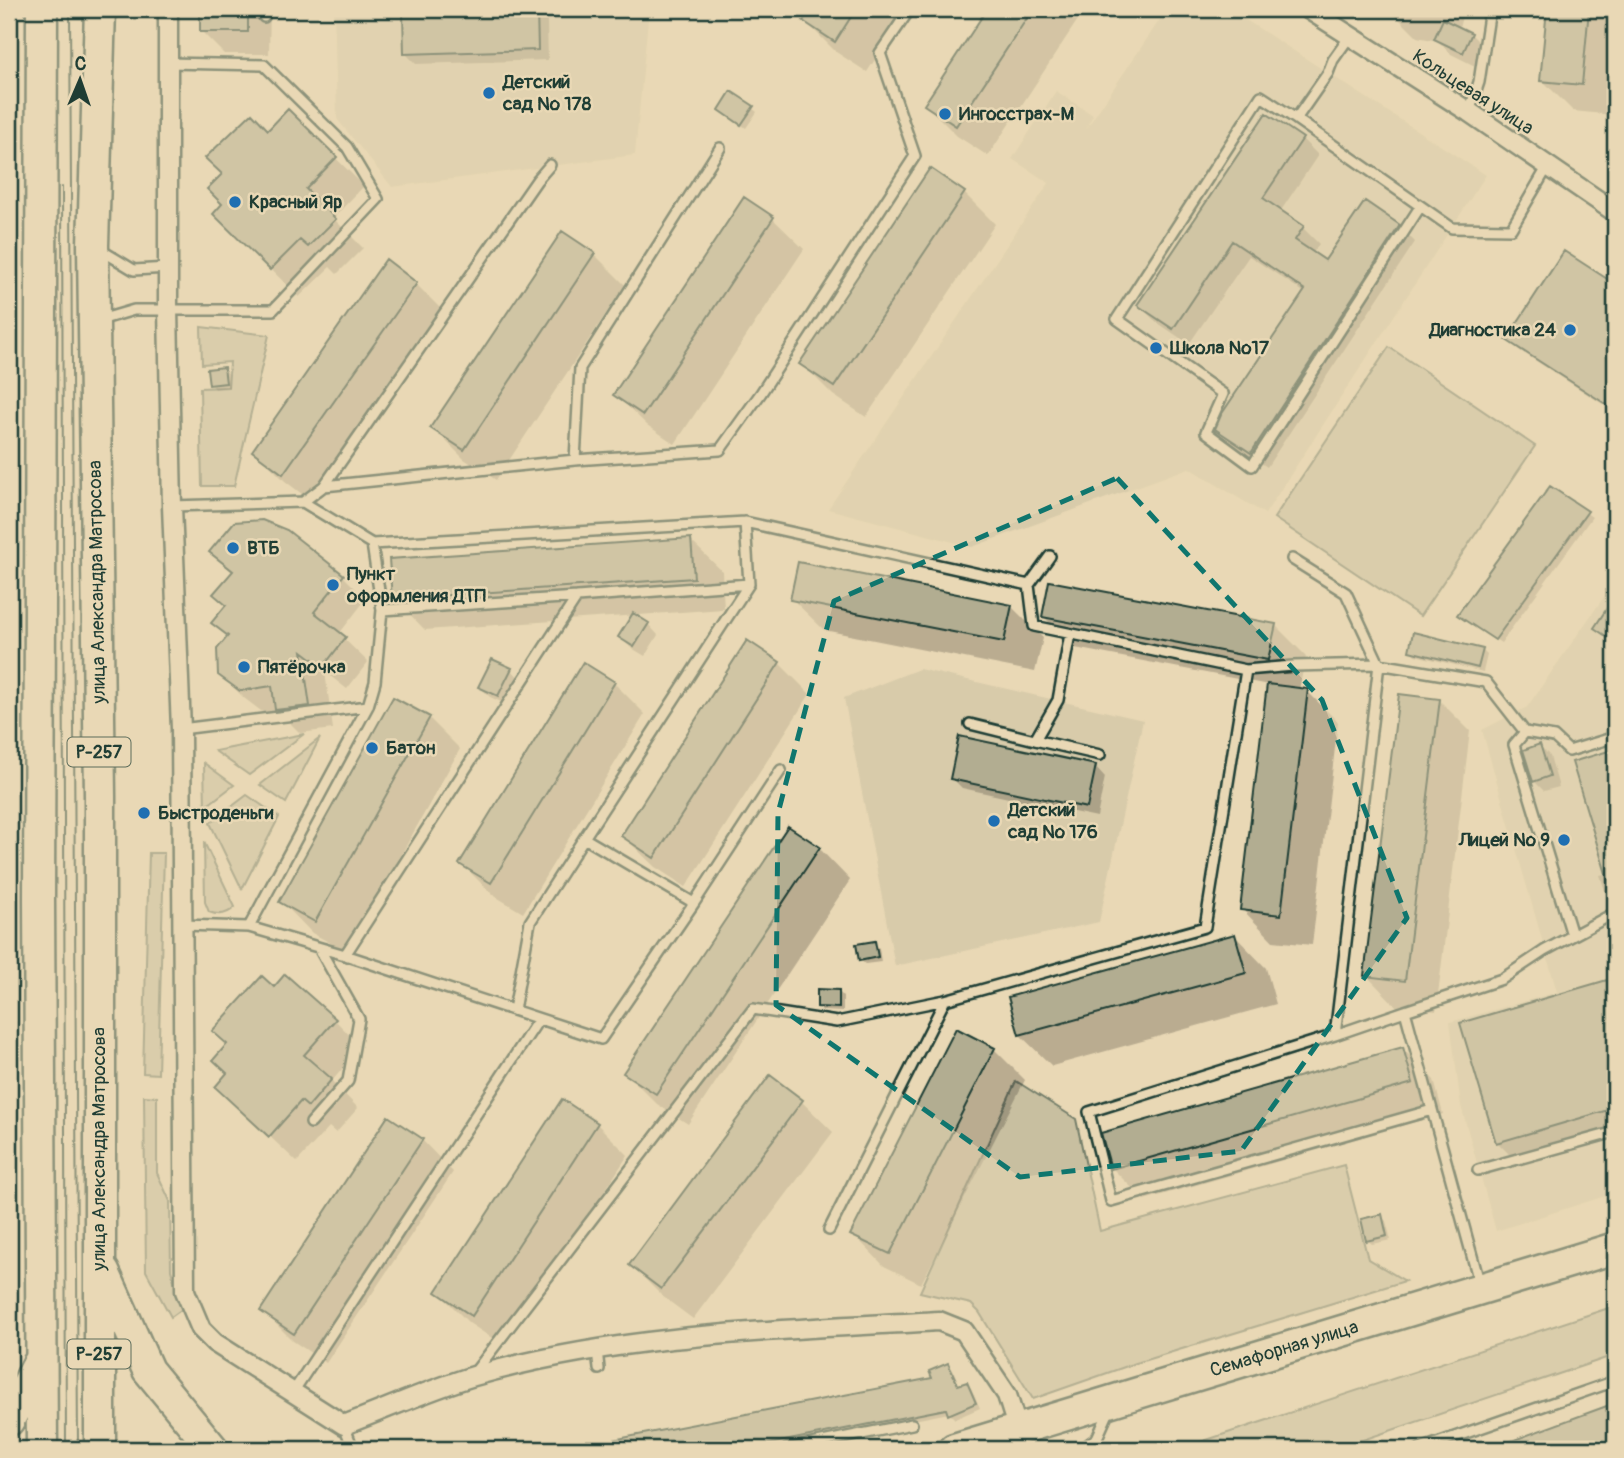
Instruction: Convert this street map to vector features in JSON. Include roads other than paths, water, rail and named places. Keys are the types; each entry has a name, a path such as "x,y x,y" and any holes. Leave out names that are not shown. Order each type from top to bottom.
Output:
{"highway":[{"name":"Р-257","path":"42,9 39,873 42,1449"},
{"name":"улица Александра Матросова","path":"100,9 93,245 100,796 100,1449"},
{"name":"Семафорная улица","path":"954,1449 1615,1248"},
{"path":"99,1259 148,1370 213,1449"},
{"path":"9,1420 40,1361"}],"street":[{"path":"168,9 168,309 181,729 185,1291 201,1329 215,1343 344,1425 472,1377 555,1356 727,1333 939,1321 964,1331 1007,1395 1018,1430"},
{"name":"Кольцевая улица","path":"1307,9 1469,112 1615,212"}],"lane":[{"path":"324,486 575,460 720,450 761,393 915,156 880,53 910,9"},
{"path":"1469,112 1479,82 1490,9"},
{"path":"1296,119 1350,36"},
{"path":"93,322 134,310 272,310 377,200 347,147 264,65 168,63"},
{"path":"1420,207 1252,466 1206,432 1223,394 1117,319 1261,96 1420,207 1457,229 1511,229 1548,165"},
{"path":"575,460 580,368 720,148"},
{"path":"303,502 324,486 550,165"},
{"path":"93,245 134,270 168,268"},
{"path":"172,506 303,502 372,544 746,522 1029,584"},
{"path":"513,1010 530,922 749,584 746,522"},
{"path":"249,927 368,706 375,682 382,610 372,544"},
{"path":"1050,556 1029,584 1034,626 1246,670 1380,664 1486,682 1525,732 1554,737 1569,751 1615,737"},
{"path":"1292,559 1346,593 1380,664 1335,1035"},
{"path":"382,610 749,584"},
{"path":"345,955 577,597"},
{"path":"1035,740 1058,700 1070,634"},
{"path":"472,1377 754,1009 837,1022 944,1000 1205,927 1246,670"},
{"path":"181,729 368,706"},
{"path":"970,724 1100,755"},
{"path":"1525,732 1514,745 1572,935"},
{"path":"182,925 249,927 345,955 601,1039 781,770"},
{"path":"584,838 694,903"},
{"path":"1432,1110 1111,1201 1089,1112 1335,1035 1502,979 1572,935 1609,916"},
{"path":"312,1123 348,1081 359,1019 319,948"},
{"path":"829,1230 944,1000"},
{"path":"1405,1012 1481,1289"},
{"path":"293,1392 539,1019"},
{"path":"1478,1171 1615,1132"},
{"path":"597,1349 599,1368"},
{"path":"1420,1449 1615,1381"},
{"path":"1082,1449 1097,1438 1114,1400"},
{"path":"787,1449 912,1424"},
{"path":"344,1425 353,1449"}],"tram line":[{"path":"70,9 78,1449"},
{"path":"62,187 66,1449"}],"place":[{"name":"Детский сад № 178","path":"489,93"},
{"name":"Ингосстрах-М","path":"945,114"},
{"name":"Красный Яр","path":"235,202"},
{"name":"Диагностика 24","path":"1570,330"},
{"name":"Школа №17","path":"1156,348"},
{"name":"ВТБ","path":"233,548"},
{"name":"Пункт оформления ДТП","path":"333,585"},
{"name":"Пятёрочка","path":"244,667"},
{"name":"Батон","path":"372,748"},
{"name":"Быстроденьги","path":"144,813"},
{"name":"Детский сад № 176","path":"994,821"},
{"name":"Лицей № 9","path":"1564,840"}]}
